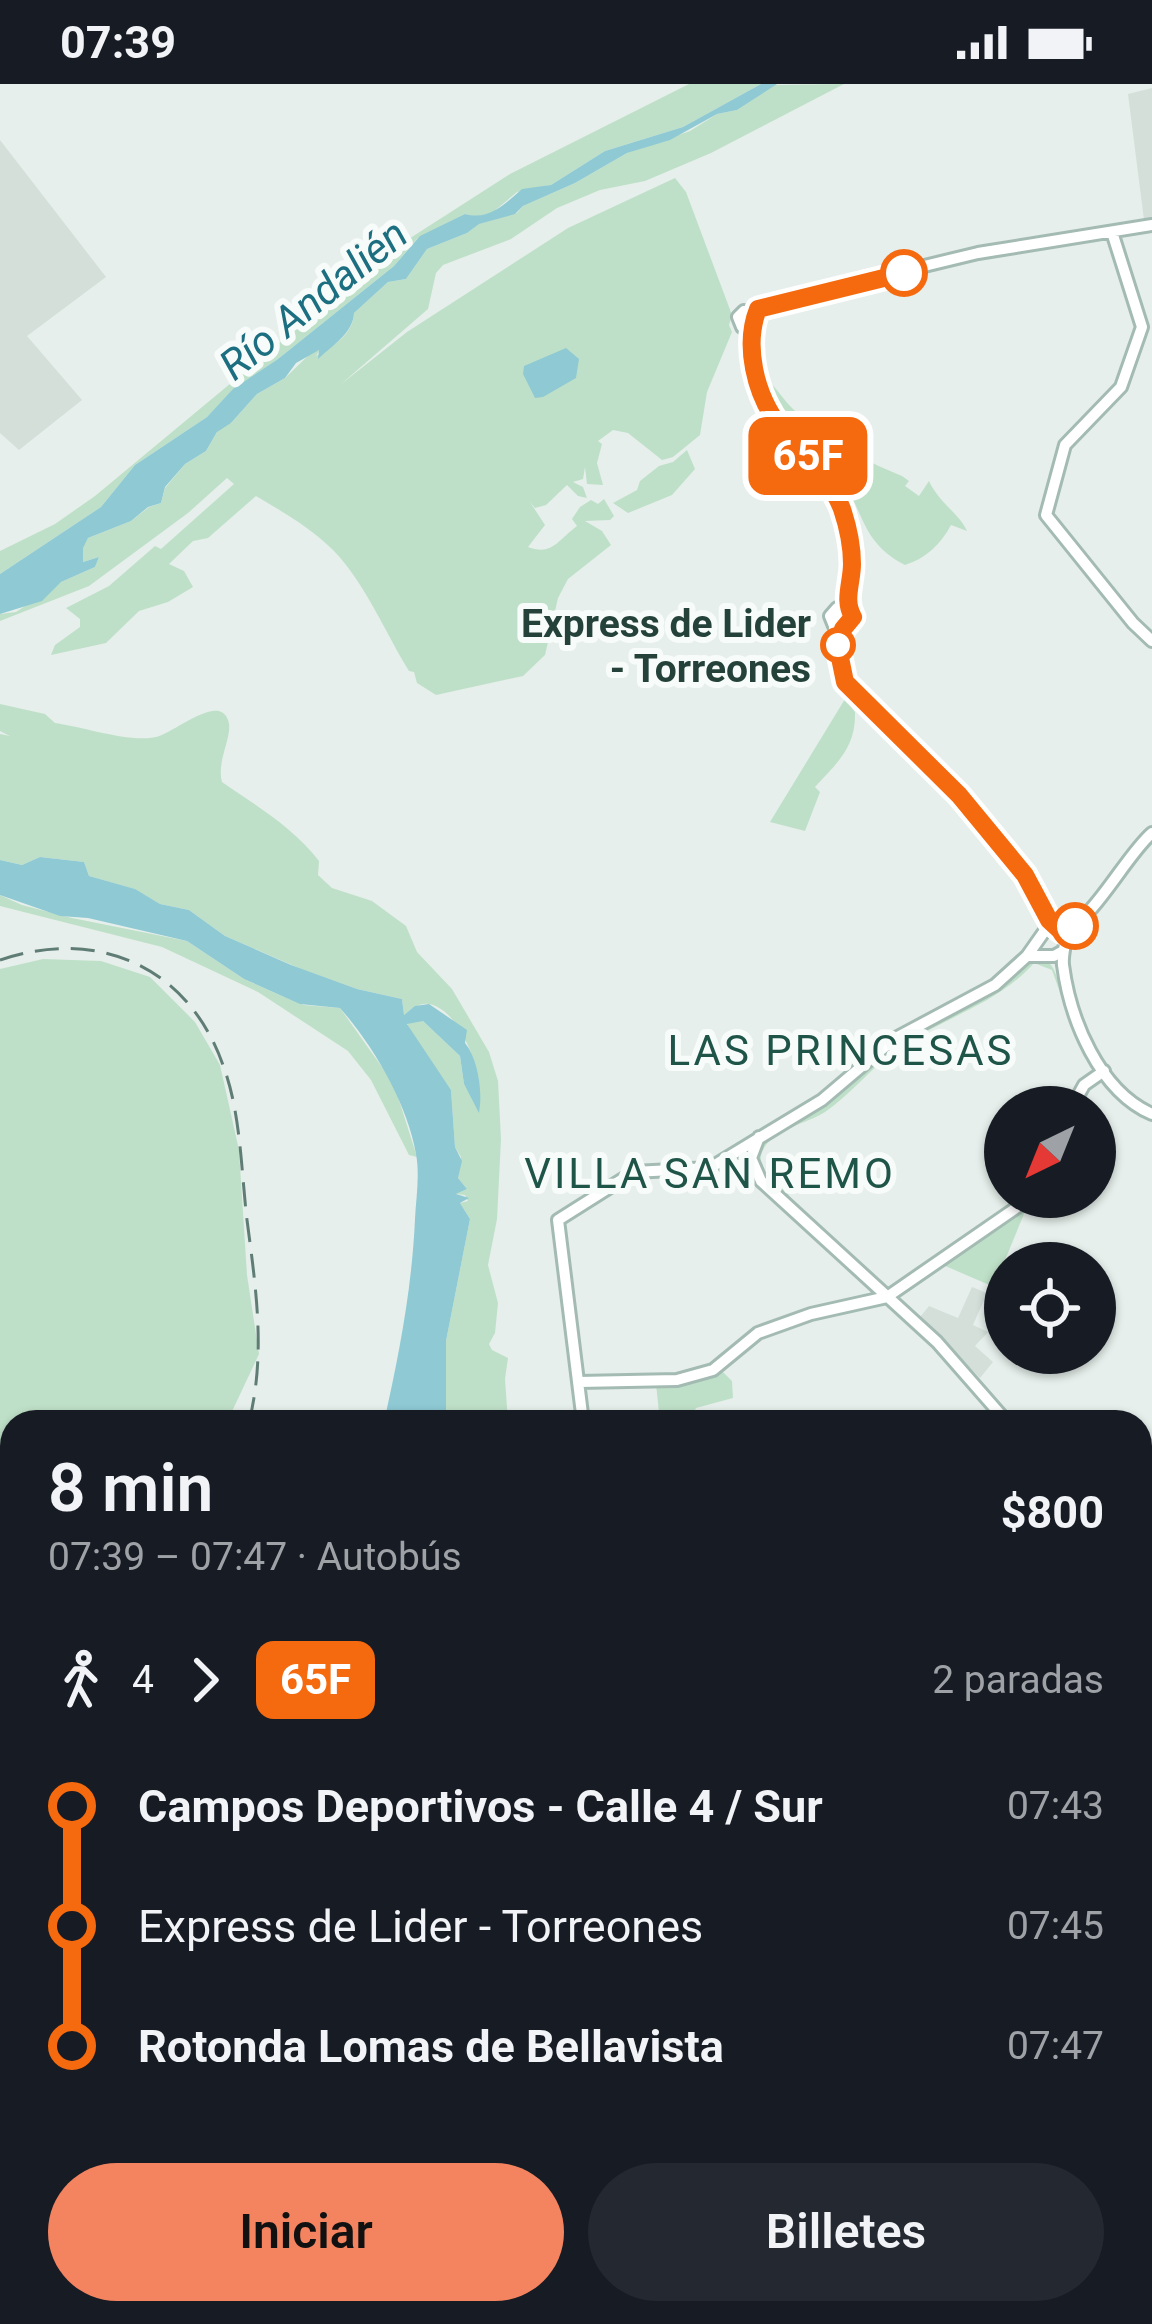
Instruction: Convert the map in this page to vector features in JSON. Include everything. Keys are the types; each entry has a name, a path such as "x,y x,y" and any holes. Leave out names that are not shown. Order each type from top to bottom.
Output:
{"street":[{"path":"1101,1072 1074,1010 1055,936 1029,881 959,795 840,685 832,666 839,628 852,620 843,608 851,553 844,515 822,473 771,414 754,370 747,328 756,322 754,313 776,302 970,254 1152,225"},
{"path":"1112,232 1142,327 1121,387 1065,445 1046,515 1132,623 1152,641"},
{"path":"582,1410 558,1220 634,1172 703,1171 746,1152 761,1135 828,1096 894,1040 995,985 1055,936 1152,837"},
{"path":"1055,936 1048,955 1077,1035 1129,1108 1152,1117"},
{"path":"1048,955 1055,936"},
{"path":"1028,956 1048,955"},
{"path":"1084,1086 1101,1072"},
{"path":"746,1152 761,1181 944,1348 997,1410"},
{"path":"579,1382 686,1379 721,1366 760,1332 886,1297 1001,1218"}],"shaded area":[{"path":"1152,88 1152,219 1144,220 1128,94"},
{"path":"0,140 106,277 27,336 82,400 19,450 0,433"},
{"path":"972,1287 984,1292 973,1325 984,1330 975,1346 984,1354 980,1378 920,1317 929,1306 958,1318"}],"green space":[{"path":"689,84 761,84 683,127 605,151 551,185 517,192 492,213 465,214 417,239 394,266 233,390 207,417 135,465 101,507 0,574 0,551 55,524 95,496 390,251 510,174"},
{"path":"844,84 711,153 645,181 600,190 557,208 511,239 443,265 436,273 428,309 340,385 407,332 568,228 675,178 686,192 732,315 732,332 707,392 700,435 662,460 628,433 613,430 598,441 602,444 597,463 603,485 587,484 585,467 583,479 573,482 583,487 587,498 567,485 546,505 535,508 530,502 545,525 528,547 536,549 554,546 577,526 572,519 591,500 598,504 604,499 614,516 585,521 602,531 611,545 568,579 558,598 545,655 523,676 436,695 417,683 365,593 333,550 256,496 169,564 184,571 193,587 139,611 106,643 51,655 55,645 80,627 80,619 66,608 109,586 155,546 161,549 234,484 227,478 89,586 0,621 0,614 16,612 61,582 95,567 99,557 83,562 82,548 88,538 161,503 165,488 185,464 206,451 219,429 312,352 320,350 316,356 341,339 354,313 388,282 406,279 427,249 478,224 517,213 627,153 737,110 774,85"},
{"path":"766,379 830,440 902,476 909,481 905,486 919,496 929,481 967,531 951,525 932,550 905,565 890,556 871,536 839,476 789,423"},
{"path":"687,450 695,469 672,495 628,513 613,503 637,490 640,481"},
{"path":"845,699 855,712 852,735 844,753 815,787 820,792 805,831 770,822"},
{"path":"0,704 45,714 55,723 133,738 156,737 206,712 223,713 229,733 222,782 298,838 319,861 318,875 332,888 372,901 406,926 417,952 452,989 489,1052 498,1081 497,1219 488,1265 498,1303 489,1344 508,1358 507,1410 446,1410 446,1341 470,1219 460,1203 468,1201 465,1195 456,1194 467,1189 458,1178 461,1157 455,1147 451,1090 407,1027 409,1021 423,1021 460,1056 464,1084 479,1111 475,1066 452,1019 429,1004 404,1015 402,999 301,969 225,936 189,910 160,904 134,889 89,876 84,862 40,857 22,865 0,860 0,734 10,736 0,731"},
{"path":"0,895 72,918 187,941 244,979 275,993 304,1005 340,1008 394,1084 417,1157 409,1155 371,1080 348,1051 258,992 162,947 0,906"},
{"path":"1036,957 1052,966 1062,998 1052,970 1034,963 1003,990 895,1051 825,1112 774,1137 763,1150 761,1163 789,1194 785,1197 766,1179 757,1158 761,1142 832,1100 904,1039 992,992"},
{"path":"43,959 101,961 150,977 195,1022 220,1065 239,1150 247,1275 259,1354 233,1410 0,1410 0,969"},
{"path":"1008,1218 1022,1218 1012,1242 984,1242 984,1283 943,1265"},
{"path":"722,1371 732,1381 733,1398 695,1410 659,1410 656,1384 687,1383"}],"water":[{"path":"761,84 777,84 737,110 627,153 515,214 479,224 427,249 406,279 388,282 354,313 346,333 330,349 318,359 319,350 296,363 285,378 257,394 217,432 206,451 185,464 165,487 161,503 88,538 83,562 99,557 95,567 61,582 42,601 0,614 0,574 101,507 135,465 207,417 233,389 394,266 420,236 465,214 489,213 522,189 551,185 605,151 683,127"},
{"path":"566,348 579,359 576,378 535,398 524,366"},
{"path":"40,857 84,862 89,876 135,889 160,904 189,910 225,936 291,965 357,989 402,999 404,1015 415,1006 429,1004 467,1030 465,1043 478,1076 479,1113 464,1084 460,1056 423,1021 407,1024 451,1090 455,1147 462,1161 458,1178 467,1189 456,1194 469,1198 460,1203 470,1219 446,1341 446,1410 387,1410 408,1296 418,1170 405,1116 365,1040 340,1008 300,1004 244,979 187,941 60,916 0,895 0,860 22,865"}],"railway":[{"path":"0,960 71,949 135,963 187,1002 207,1031 223,1065 240,1142 258,1321 251,1410"}],"bus line":[{"name":"65F","path":"904,273 758,309 751,328 755,375 771,414 817,466 847,524 852,563 847,608 853,617 838,644 843,678 959,795 1029,881 1052,924 1061,931 1075,926"}],"place":[{"name":"Express de Lider - Torreones","path":"838,645"}],"district":[{"name":"LAS PRINCESAS","path":"841,1050"},
{"name":"VILLA SAN REMO","path":"710,1173"}],"water label":[{"name":"Río Andalién","path":"313,299"}]}
